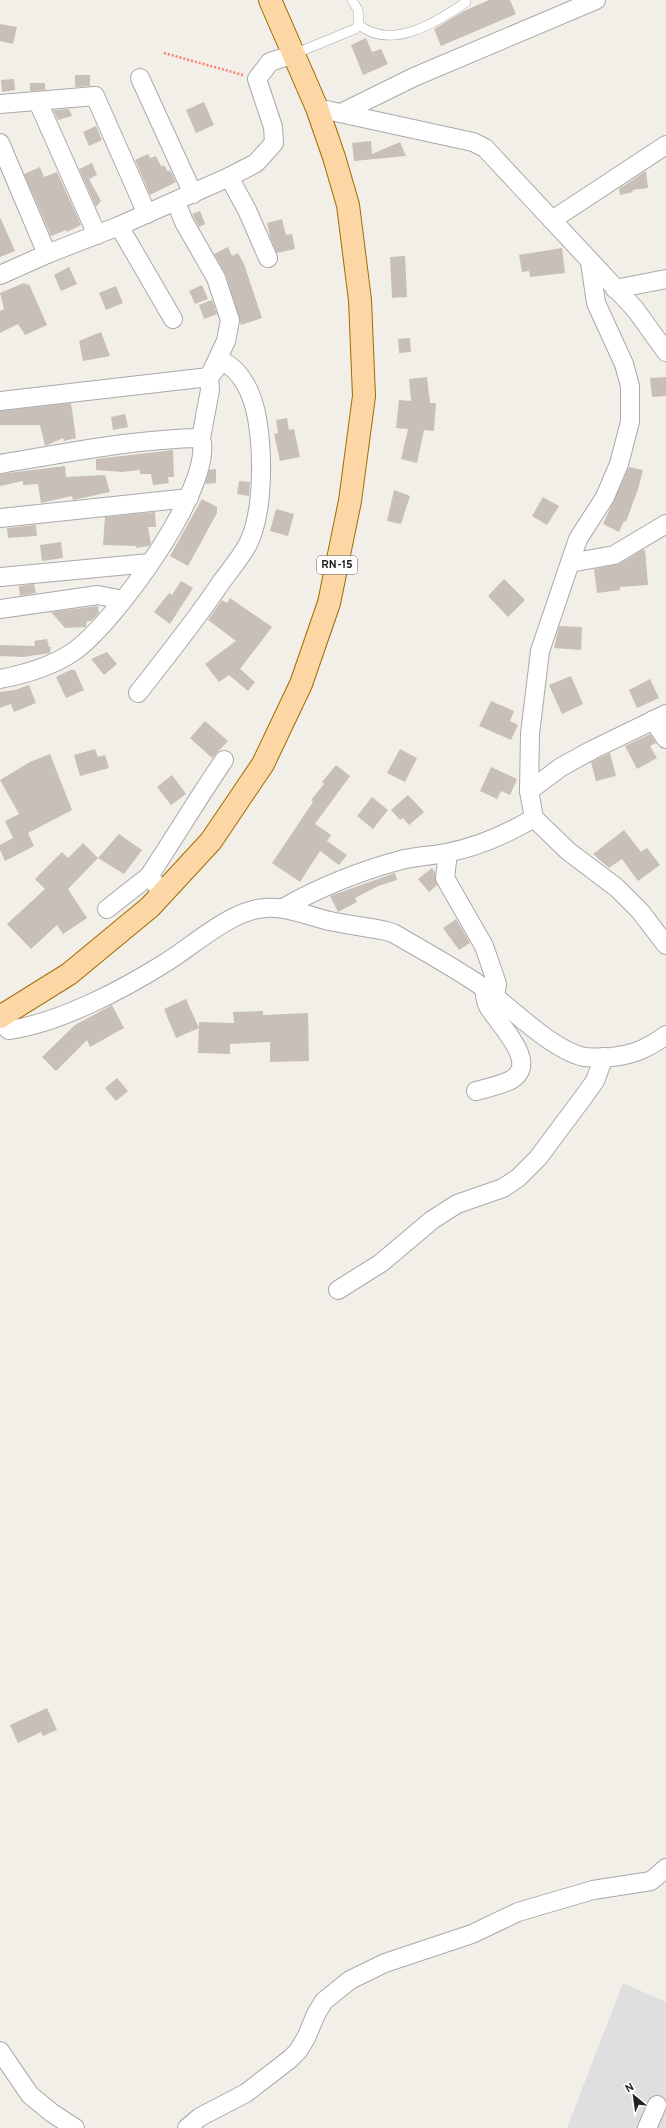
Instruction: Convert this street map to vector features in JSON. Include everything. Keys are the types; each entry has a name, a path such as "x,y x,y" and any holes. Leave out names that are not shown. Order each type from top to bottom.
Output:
{"main road":[{"name":"RN-15","path":"0,1017 69,974 150,907 211,841 266,757 301,684 329,603 350,501 364,396 360,300 348,205 334,157 317,108 270,0"}],"street":[{"path":"341,113 414,77 596,0"},
{"path":"1,271 97,235 176,202 229,178 256,163 274,143 273,126 257,79 270,62 294,54"},
{"path":"140,78 193,194"},
{"path":"0,104 95,96 147,214"},
{"path":"38,102 97,235"},
{"path":"317,108 473,142 485,148 635,309 666,352"},
{"path":"0,143 47,254"},
{"path":"552,220 666,145"},
{"path":"229,178 247,210 268,258"},
{"path":"0,679 36,671 74,651 96,632 123,600 164,544 189,498 201,463 203,446 201,438 210,390 209,377 226,341 230,320 216,278 184,222 176,202"},
{"path":"119,226 174,319"},
{"path":"590,262 596,303 624,364 630,386 630,422 619,464 605,496 578,539 540,651 530,734 529,791 534,818 568,851 617,888 640,911 666,946"},
{"path":"615,288 666,279"},
{"path":"0,401 209,377 222,361 230,365 247,387 254,405 260,433 259,501 254,527 248,543 210,599 138,693"},
{"path":"0,464 90,448 158,440 201,438"},
{"path":"0,518 189,498"},
{"path":"570,563 614,554 666,524"},
{"path":"0,577 150,563"},
{"path":"0,609 98,595 123,600"},
{"path":"529,791 561,767 660,718 666,739"},
{"path":"107,909 149,876 180,830 193,805 224,760"},
{"path":"283,908 354,874 402,860 448,853 506,834 534,818"},
{"path":"448,853 445,878 484,946 497,984 489,993 489,1006 516,1046 521,1057 521,1069 513,1079 476,1091"},
{"path":"149,876 163,893"},
{"path":"0,1022 9,1030 26,1027 66,1012 116,991 165,963 232,919 250,911 264,908 283,908 330,921 386,931 489,993 567,1050 584,1057 623,1056 651,1047 666,1035"},
{"path":"338,1290 381,1263 432,1220 457,1204 503,1188 518,1178 538,1158 582,1100 595,1081 604,1057"},
{"path":"187,2128 200,2117 246,2093 290,2059 306,2038 316,2014 324,2001 350,1980 362,1973 385,1963 472,1934 518,1912 593,1890 651,1881 666,1868"},
{"path":"0,2051 30,2095 48,2110 75,2128"},
{"path":"647,2128 657,2105"}],"lane":[{"path":"352,0 358,10 359,25 366,31 392,35 410,32 436,21 466,2"},
{"path":"294,54 355,29 359,25"}],"path":[{"path":"164,53 257,79"}],"shaded area":[{"path":"623,1983 666,2002 666,2128 567,2128"}],"building":[{"path":"489,0 510,0 516,14 441,46 434,29 464,11"},
{"path":"0,24 17,27 13,44 0,41"},
{"path":"366,38 372,52 381,49 388,64 363,75 351,45"},
{"path":"75,75 90,75 90,86 75,87"},
{"path":"14,79 15,90 2,92 1,80"},
{"path":"30,83 45,83 45,90 30,91"},
{"path":"204,102 214,125 196,133 186,110"},
{"path":"69,109 72,116 58,120 53,110"},
{"path":"96,126 102,140 89,146 83,132"},
{"path":"371,141 372,154 400,142 406,156 354,161 352,143"},
{"path":"148,154 150,158 156,156 161,166 165,166 168,172 170,170 176,182 150,195 135,160"},
{"path":"92,163 97,175 89,179 101,201 96,207 79,169"},
{"path":"40,167 44,177 57,172 81,225 67,232 66,230 51,236 24,174"},
{"path":"646,171 648,188 632,190 633,192 620,195 619,189"},
{"path":"200,211 205,224 199,227 192,214"},
{"path":"0,217 15,251 0,257"},
{"path":"282,219 286,235 292,234 295,249 277,253 270,237 267,223"},
{"path":"228,247 232,256 238,253 244,264 262,318 241,325 226,275 214,254"},
{"path":"562,248 565,273 530,277 529,271 522,272 519,255"},
{"path":"405,256 407,297 392,298 390,257"},
{"path":"69,267 77,284 61,291 54,275"},
{"path":"24,283 27,285 29,284 47,325 25,335 18,324 0,333 0,311 4,309 0,293"},
{"path":"202,285 208,299 195,304 189,291"},
{"path":"116,286 123,303 106,310 99,293"},
{"path":"212,300 217,314 204,319 199,305"},
{"path":"101,332 110,356 83,361 79,341"},
{"path":"410,338 411,352 399,353 398,339"},
{"path":"427,377 430,403 436,403 434,431 424,430 417,463 401,459 408,429 396,428 399,400 411,401 409,379"},
{"path":"666,377 666,396 652,397 650,378"},
{"path":"71,403 76,438 64,441 63,438 45,446 40,425 0,425 0,411"},
{"path":"125,414 128,427 113,430 111,417"},
{"path":"287,418 289,430 294,429 300,457 280,461 274,434 278,433 276,420"},
{"path":"173,450 174,477 168,477 169,483 153,485 151,474 140,474 140,470 122,472 96,470 96,459"},
{"path":"65,466 66,477 105,475 110,492 73,500 72,496 41,503 38,484 23,485 23,481 0,486 0,474"},
{"path":"629,467 643,470 626,522 624,521 619,532 603,524"},
{"path":"216,469 216,483 205,484 209,470"},
{"path":"239,481 250,482 249,496 237,494"},
{"path":"394,490 410,496 401,524 387,521"},
{"path":"543,497 559,506 547,525 532,516"},
{"path":"202,499 217,507 217,513 188,566 170,556"},
{"path":"276,509 294,514 288,536 270,531"},
{"path":"155,512 156,527 148,527 151,543 149,546 136,548 136,546 103,545 105,517"},
{"path":"36,525 37,536 8,538 7,528"},
{"path":"61,542 63,558 42,561 40,545"},
{"path":"642,550 645,550 648,585 620,587 620,590 597,593 594,569 619,564"},
{"path":"504,579 525,600 508,617 488,596"},
{"path":"181,581 193,588 170,624 154,612 169,593 172,595"},
{"path":"34,584 36,593 20,596 19,586"},
{"path":"230,598 272,627 240,669 255,682 248,691 229,675 219,682 205,664 236,641 208,620 222,600 227,603"},
{"path":"98,606 99,613 91,621 87,621 86,627 65,628 51,612"},
{"path":"559,626 582,627 581,650 554,648"},
{"path":"47,639 49,647 51,647 50,653 23,657 0,656 0,645 35,646 34,641"},
{"path":"107,652 117,664 104,675 91,659"},
{"path":"70,670 75,670 84,690 66,698 56,677"},
{"path":"571,676 583,704 562,714 549,685"},
{"path":"650,679 659,698 637,708 629,690"},
{"path":"29,685 36,703 14,712 11,704 0,708 0,692 15,690"},
{"path":"491,701 514,711 510,721 518,725 511,740 479,726"},
{"path":"205,721 228,741 212,758 190,738"},
{"path":"650,734 656,743 650,746 657,758 637,769 625,746"},
{"path":"95,749 98,757 105,755 109,768 80,776 74,755"},
{"path":"400,749 417,758 405,782 387,773"},
{"path":"610,753 616,776 596,781 591,762"},
{"path":"50,754 72,810 28,833 34,846 5,861 0,850 0,845 13,838 5,821 19,814 0,780 30,762"},
{"path":"336,765 350,776 315,824 331,835 327,841 347,855 339,865 320,851 300,882 272,863 313,802 311,800 324,784 322,782"},
{"path":"491,767 517,779 510,795 501,791 497,799 480,791"},
{"path":"172,775 186,794 171,805 157,787"},
{"path":"408,795 424,812 409,825 403,818 400,820 391,810"},
{"path":"372,797 388,810 373,829 357,816"},
{"path":"624,830 641,852 647,848 660,865 638,881 622,859 609,868 593,854"},
{"path":"119,834 142,850 124,874 98,858"},
{"path":"83,843 98,858 68,889 87,918 63,934 57,925 31,949 7,924 45,889 35,879 62,852 68,858"},
{"path":"432,868 435,872 437,885 429,892 418,879"},
{"path":"395,873 397,880 378,886 355,898 357,902 338,912 330,896"},
{"path":"456,919 470,943 459,950 443,928"},
{"path":"186,999 199,1028 176,1038 164,1009"},
{"path":"112,1005 124,1028 90,1047 87,1040 56,1071 42,1057 75,1025"},
{"path":"263,1011 263,1015 308,1013 309,1061 270,1062 270,1042 230,1044 230,1054 198,1053 199,1022 234,1023 233,1012"},
{"path":"117,1078 128,1091 116,1101 105,1088"},
{"path":"47,1708 57,1730 43,1736 41,1732 18,1743 10,1725"}]}
